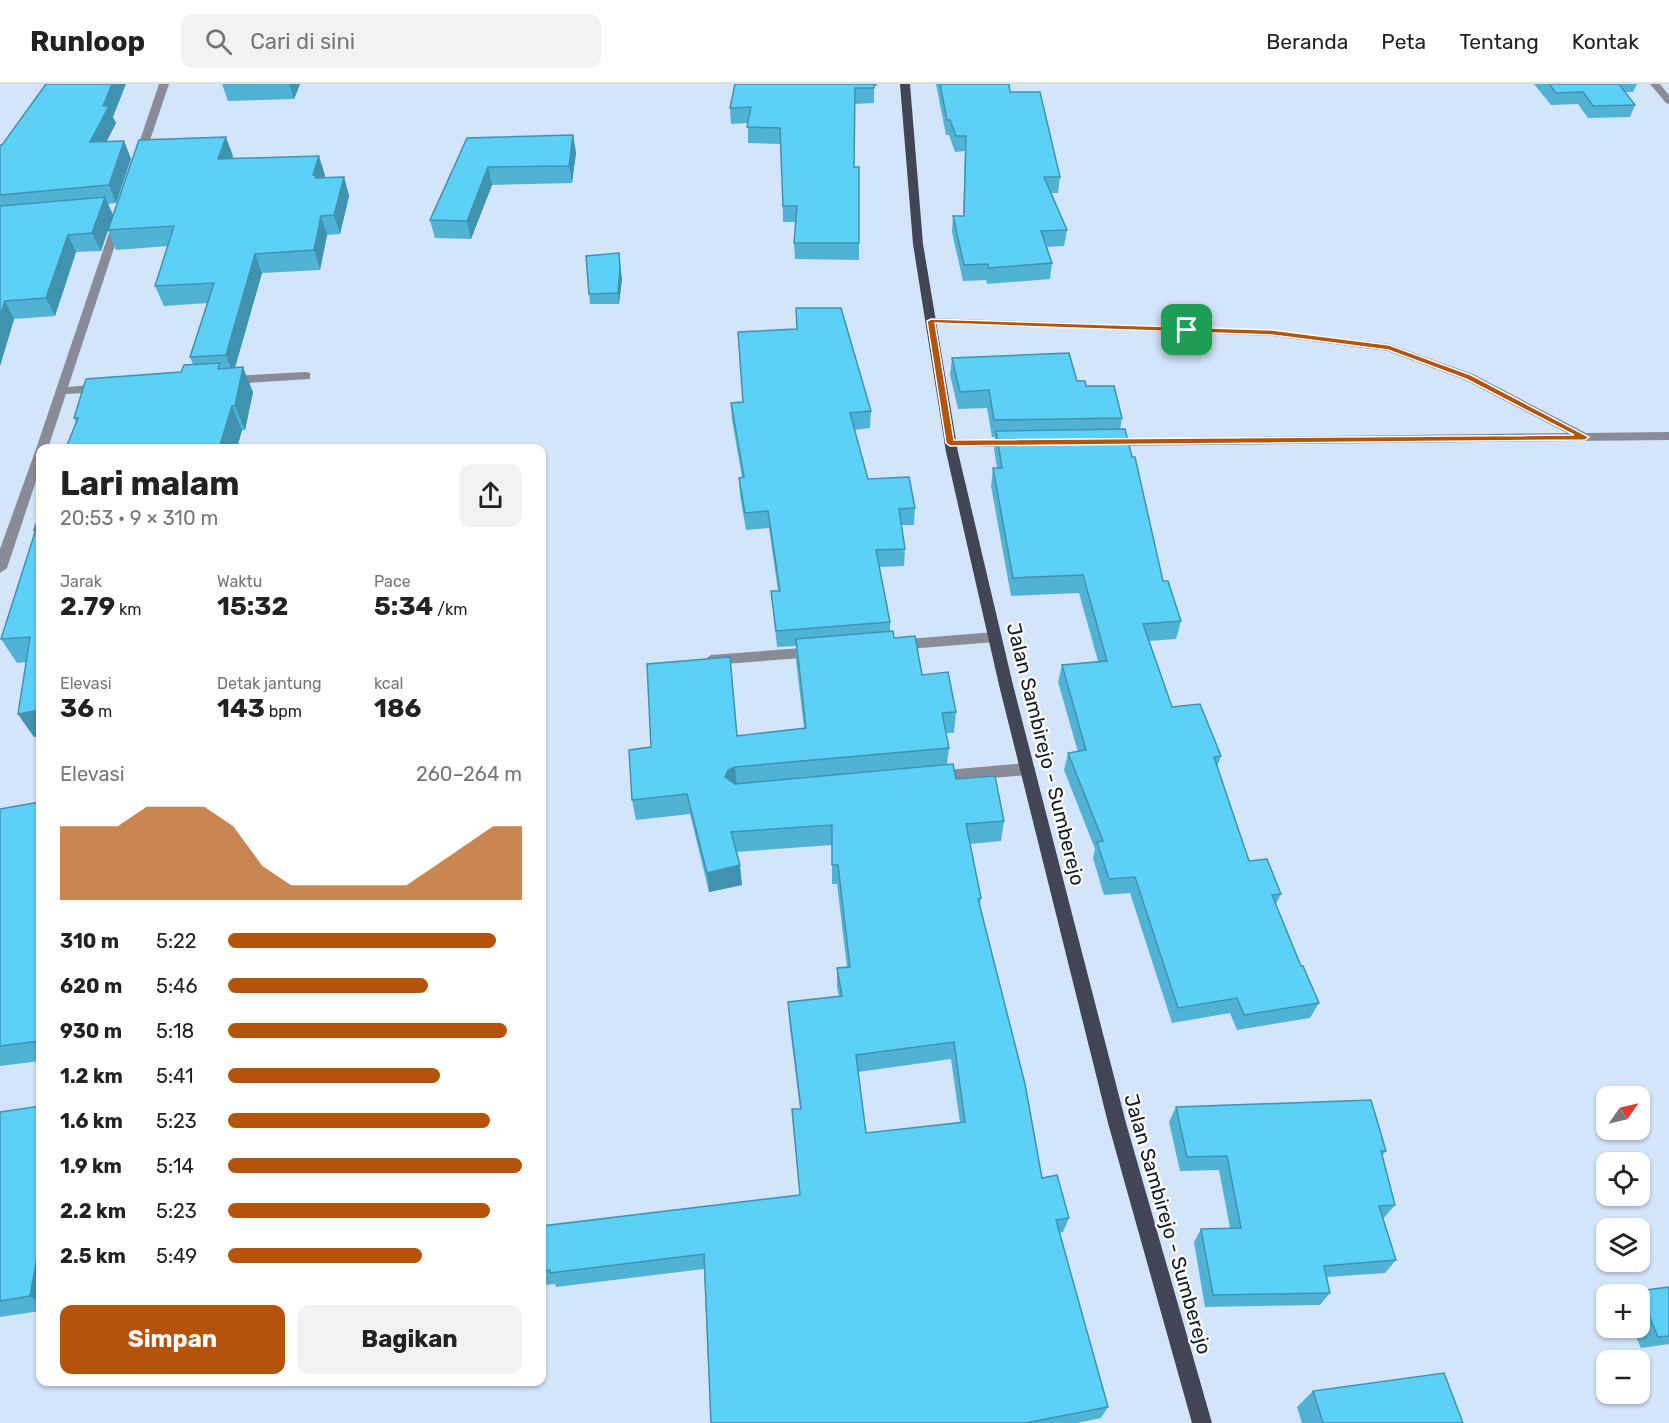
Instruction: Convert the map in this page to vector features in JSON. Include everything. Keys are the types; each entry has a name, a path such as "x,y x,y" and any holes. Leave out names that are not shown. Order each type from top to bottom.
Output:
{"main road":[{"name":"Jalan Sambirejo - Sumberejo","path":"905,84 918,244 950,443 994,637 1117,1123 1202,1423"}],"street":[{"path":"137,165 164,84"},
{"path":"1655,84 1669,101"},
{"path":"43,444 122,208"},
{"path":"931,321 1272,333 1389,348 1469,377 1585,437"},
{"path":"213,381 306,376"},
{"path":"62,391 109,388"},
{"path":"1094,442 1669,436"},
{"path":"950,443 1022,442"},
{"path":"0,568 36,464"},
{"path":"876,647 994,637"},
{"path":"699,661 829,651"},
{"path":"923,778 1027,768"}],"building":[{"path":"46,84 112,84 103,106 109,106 90,142 124,141 109,185 0,195 0,145"},
{"path":"735,84 874,84 874,88 855,88 854,167 859,167 859,243 794,243 797,206 783,206 780,128 747,127 751,107 730,108"},
{"path":"940,84 1009,84 1010,92 1040,92 1060,177 1044,177 1067,230 1041,231 1052,263 989,268 988,264 964,265 953,216 964,216 966,136 956,136 950,120 947,120"},
{"path":"1549,84 1619,84 1635,105 1593,106 1583,92 1556,93"},
{"path":"573,135 569,166 488,167 467,221 430,220 467,138"},
{"path":"226,137 218,159 319,156 313,175 316,175 315,178 344,177 334,215 321,216 314,250 255,254 226,355 190,357 214,283 155,286 174,226 108,230 139,140"},
{"path":"105,197 92,233 68,235 46,298 5,301 0,316 0,206"},
{"path":"619,253 618,293 589,294 586,256"},
{"path":"796,308 841,308 871,411 850,413 868,479 909,477 915,508 899,509 905,549 876,550 890,622 776,631 771,591 780,591 768,511 745,513 739,478 744,477 731,403 743,402 738,332 797,329"},
{"path":"1069,353 1077,381 1085,381 1086,386 1114,386 1122,418 994,420 989,390 960,392 952,358"},
{"path":"220,363 218,369 243,367 235,406 232,406 220,444 68,444 78,418 74,418 86,379 181,372 184,365"},
{"path":"1125,429 1132,457 1135,457 1163,581 1168,581 1181,621 1143,624 1172,707 1200,704 1221,756 1214,757 1249,861 1267,859 1281,894 1272,895 1319,1003 1244,1015 1237,998 1178,1008 1135,877 1109,879 1097,842 1103,841 1068,753 1086,750 1062,665 1107,661 1083,575 1013,578 993,468 1002,468 996,431"},
{"path":"36,529 36,711 18,714 30,637 1,639"},
{"path":"893,631 894,638 915,636 922,675 948,672 956,712 942,713 949,748 735,767 728,770 725,777 735,784 953,764 956,779 995,776 1004,821 966,824 981,898 978,899 1025,1084 1042,1178 1057,1175 1069,1218 1056,1220 1108,1407 1025,1423 711,1423 704,1254 550,1273 550,1270 546,1270 546,1226 800,1195 792,1109 801,1109 788,1002 842,996 837,968 850,967 838,865 832,865 832,825 731,832 740,865 707,873 687,794 632,800 629,750 651,747 647,664 730,657 737,736 806,728 796,639","holes":["954,1042 965,1122 866,1133 856,1055"]},
{"path":"36,803 36,1042 0,1046 0,809"},
{"path":"1371,1100 1386,1151 1381,1151 1395,1205 1379,1206 1396,1260 1324,1266 1330,1293 1213,1295 1201,1229 1241,1228 1227,1156 1187,1157 1176,1107"},
{"path":"36,1107 36,1263 30,1296 0,1301 0,1112"},
{"path":"1669,1287 1669,1336 1658,1337 1650,1318 1650,1289"},
{"path":"1444,1373 1463,1423 1323,1423 1313,1391"}],"route":[{"path":"931,321 1187,330 1272,333 1389,348 1469,377 1585,437 950,443 931,321"}]}
